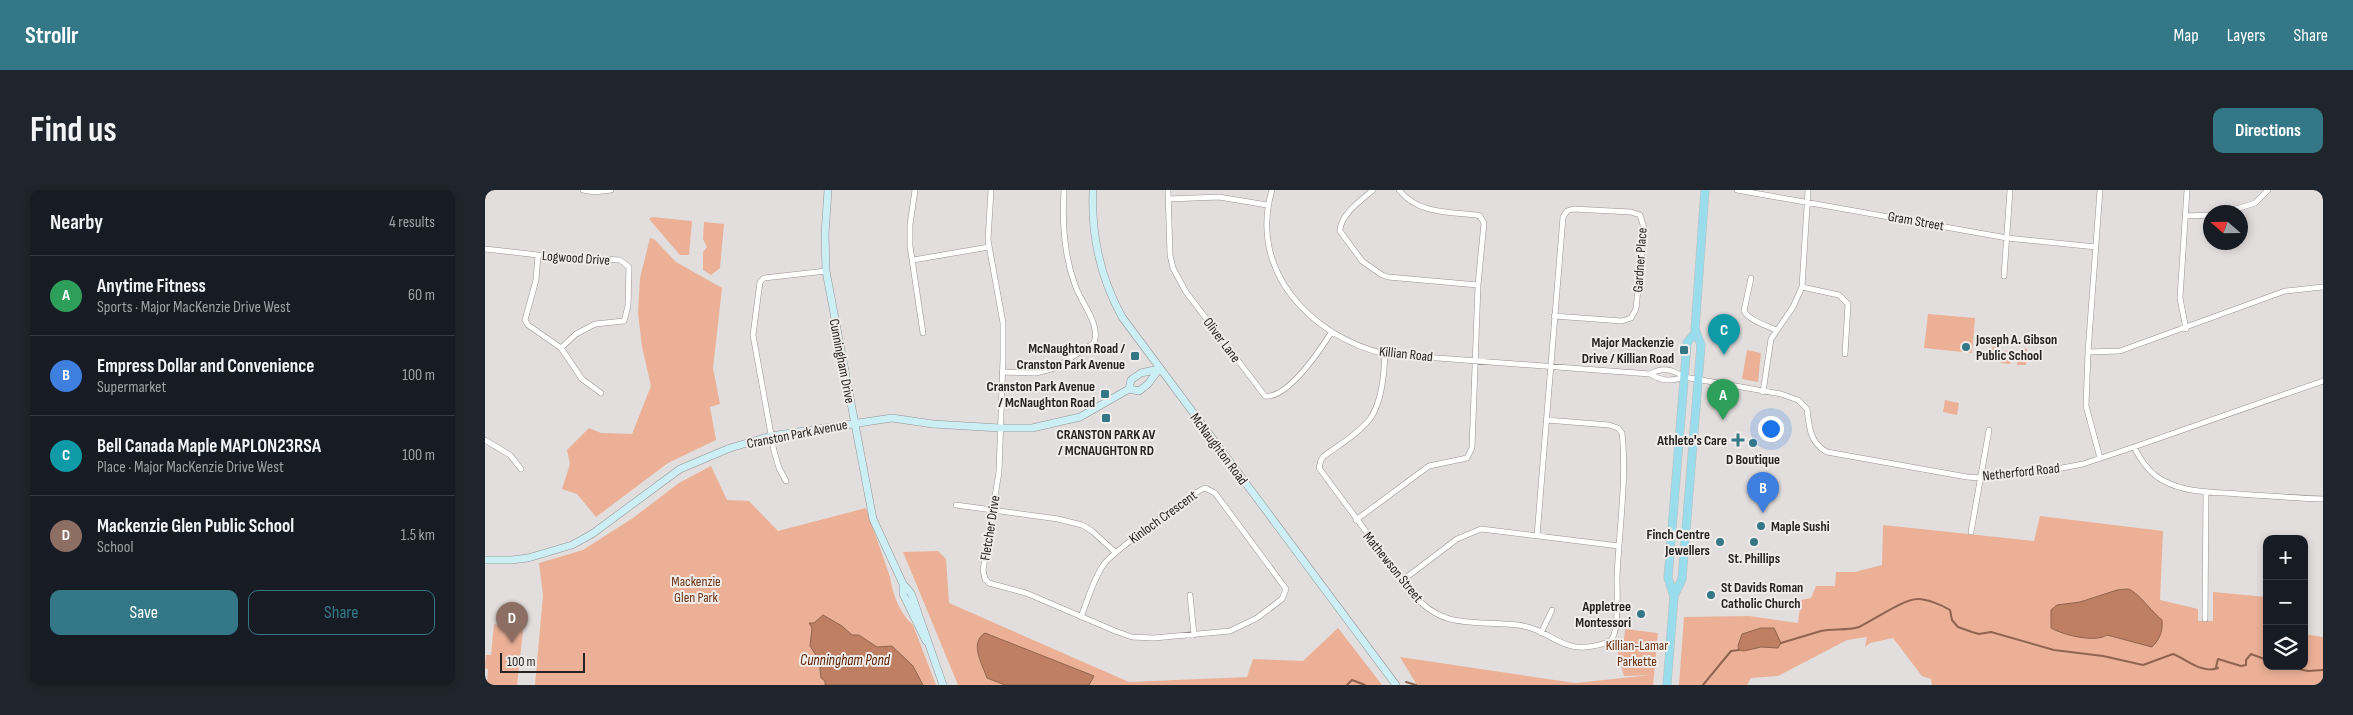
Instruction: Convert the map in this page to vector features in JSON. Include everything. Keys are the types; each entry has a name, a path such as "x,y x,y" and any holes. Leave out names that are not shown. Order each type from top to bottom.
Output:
{"main road":[{"path":"1667,685 1674,596 1682,579 1701,344 1695,333 1705,190"},
{"path":"1674,596 1668,578 1684,377 1687,343 1695,333"}],"street":[{"path":"583,190 593,192 611,190"},
{"name":"Cunningham Drive","path":"828,190 825,234 826,272 873,519 903,584 903,594 918,628 930,648 943,685"},
{"path":"915,190 910,225 910,246 923,333"},
{"name":"Fletcher Drive","path":"991,190 988,224 989,247 1003,323 999,472 983,570 985,579 989,582 1026,593 1132,637 1154,638 1223,633 1239,628 1283,599"},
{"path":"1002,372 1037,373 1055,368 1094,342 1092,322 1075,285 1066,253 1063,219 1064,190"},
{"name":"McNaughton Road","path":"1093,190 1093,229 1099,264 1111,298 1128,328 1396,685"},
{"name":"Oliver Lane","path":"1168,190 1170,255 1173,268 1186,292 1265,396 1274,395 1294,381 1306,369 1331,333"},
{"name":"Killian Road","path":"1272,190 1267,205 1266,238 1275,268 1304,311 1331,333 1348,342 1385,354 1650,374 1659,379 1674,381 1684,377"},
{"path":"1373,190 1343,220 1340,227 1340,232 1361,261 1388,277 1478,285"},
{"path":"1356,520 1429,466 1461,460 1469,455 1473,441 1478,285 1483,219 1477,215 1430,210 1418,206 1399,190"},
{"name":"Gram Street","path":"1737,190 2007,238 2095,247"},
{"path":"1763,392 1768,351 1776,330 1793,307 1802,288 1808,190"},
{"path":"2004,276 2011,190"},
{"path":"2100,190 2088,352 2086,410 2100,458"},
{"path":"2186,329 2180,298 2187,190"},
{"path":"2248,205 2255,203 2268,190"},
{"path":"1169,199 1219,197 1267,205"},
{"name":"Gardner Place","path":"1537,536 1554,316 1563,217 1567,211 1586,209 1640,215 1644,228 1636,309 1631,318 1622,321 1554,316"},
{"path":"2185,216 2203,216"},
{"path":"913,260 989,247"},
{"name":"Logwood Drive","path":"485,249 538,255 620,260 629,267 628,306 624,321 595,324 576,334 561,348"},
{"path":"538,255 536,280 525,320 528,325 561,348 583,379 601,393"},
{"path":"786,481 779,468 771,436 753,335 760,282 764,278 826,272"},
{"path":"1751,278 1746,314 1776,330"},
{"path":"2088,352 2120,351 2186,329 2285,291 2323,287"},
{"path":"1802,288 1839,295 1849,304 1845,354"},
{"name":"Mathewson Street","path":"1385,354 1379,398 1370,419 1324,456 1319,464 1320,471 1419,602 1437,616 1446,620 1517,625 1572,647 1608,642 1613,638 1617,606 1622,433 1618,428 1609,425 1546,420"},
{"name":"Cranston Park Avenue","path":"1129,389 1131,380 1141,373 1159,369"},
{"name":"Cranston Park Avenue","path":"485,560 528,558 571,545 592,534 680,469 730,448 771,436 892,418 933,424 1000,428 1032,428 1062,423 1080,417 1129,389 1139,391 1148,384 1159,369"},
{"name":"Killian Road","path":"1650,374 1660,369 1675,371 1684,377"},
{"name":"Netherford Road","path":"1684,377 1792,397 1805,406 1815,444 1827,452 1936,472 1981,478 2062,468 2100,458 2134,448 2323,381"},
{"path":"1971,532 1989,430"},
{"path":"485,440 510,455 521,469"},
{"path":"2134,448 2142,463 2153,474 2165,482 2194,491 2323,500"},
{"name":"Kinloch Crescent","path":"1081,617 1097,574 1115,552 1201,489 1209,488 1215,493 1286,589 1283,599"},
{"path":"2205,619 2206,492"},
{"path":"956,505 1082,525 1092,531 1115,552"},
{"path":"1403,580 1457,539 1473,532 1488,530 1619,546"},
{"path":"1190,594 1193,635"},
{"path":"1541,634 1553,610"}],"green space":[{"path":"652,217 692,221 689,255 680,255 649,219"},
{"path":"704,222 724,224 720,268 711,275 703,270 703,252 707,247 703,239"},
{"path":"650,238 654,239 676,262 722,288 713,368 720,404 710,407 716,440 668,463 596,517 577,494 562,489 570,464 567,450 589,428 601,433 632,434 651,386 642,347 638,313 640,278"},
{"path":"1928,314 1975,318 1972,353 1924,348"},
{"path":"1995,346 2001,352 1995,358 1989,352"},
{"path":"2020,348 2027,349 2026,365 2017,365"},
{"path":"1747,350 1761,353 1758,382 1742,379"},
{"path":"2003,351 2013,352 2010,364 2001,363"},
{"path":"1945,400 1959,403 1957,415 1943,412"},
{"name":"Mackenzie Glen Park","path":"711,466 727,500 749,501 778,531 866,508 895,596 904,615 913,625 936,685 535,685 543,595 539,563 583,550 633,518 679,483"},
{"path":"2040,516 2163,531 2160,600 2198,609 2198,621 2213,621 2213,592 2263,597 2263,670 2308,670 2308,635 2323,637 2323,685 1932,685 1931,679 1922,676 1893,638 1870,643 1865,647 1867,637 1847,640 1778,676 1751,678 1747,685 1679,685 1684,617 1749,616 1798,623 1801,600 1811,598 1816,586 1835,586 1836,572 1855,572 1882,565 1883,525 2034,541"},
{"path":"938,551 946,559 949,603 1129,682 1247,677 1253,659 1303,661 1338,628 1382,685 958,685 903,552"},
{"path":"494,624 523,631 517,685 485,685 487,684 488,669 485,668 486,655 491,655"},
{"name":"Killian-Lamar Parkette","path":"1625,629 1658,633 1653,685 1417,685 1400,657 1575,683 1652,675 1624,676 1617,650 1624,639"}],"water":[{"path":"2128,589 2136,594 2162,620 2160,635 2152,647 2107,635 2095,638 2079,637 2051,628 2051,610 2057,605 2080,602 2117,590"},
{"name":"Cunningham Pond","path":"823,615 842,626 852,635 859,635 877,647 892,646 913,666 923,685 825,685 825,681 821,678 819,660 810,646 812,628 809,623 814,623"},
{"path":"1761,628 1774,628 1781,643 1778,648 1761,647 1744,651 1739,650 1738,646 1742,634"},
{"path":"985,633 1094,676 1089,685 1005,685 987,678 977,648 980,637"}],"waterway":[{"path":"1781,643 1821,631 1859,627 1905,602 1918,599 1926,600 1950,610 1952,620 1958,627 1979,634 1991,632 2054,650 2103,656 2143,665 2173,654 2195,666 2206,669 2218,668 2216,667 2218,659 2241,666 2246,665 2246,660 2251,654 2263,658"},
{"path":"1703,685 1731,651 1739,650"},
{"path":"2303,670 2323,670"},
{"path":"1347,685 1352,680 1365,685"},
{"path":"1406,682 1416,685"}],"place":[{"name":"Joseph A. Gibson Public School","path":"1966,347"},
{"name":"Major Mackenzie Drive / Killian Road","path":"1684,350"},
{"name":"Bell Canada Maple MAPLON23RSA","path":"1724,355"},
{"name":"McNaughton Road / Cranston Park Avenue","path":"1135,356"},
{"name":"Cranston Park Avenue / McNaughton Road","path":"1105,394"},
{"name":"CRANSTON PARK AV / MCNAUGHTON RD","path":"1106,418"},
{"name":"Anytime Fitness","path":"1723,420"},
{"name":"Athlete's Care","path":"1738,440"},
{"name":"D Boutique","path":"1753,443"},
{"name":"Empress Dollar and Convenience","path":"1763,513"},
{"name":"Maple Sushi","path":"1761,526"},
{"name":"Finch Centre Jewellers","path":"1720,542"},
{"name":"St. Phillips","path":"1754,542"},
{"name":"St Davids Roman Catholic Church","path":"1711,595"},
{"name":"Appletree Montessori","path":"1641,614"},
{"name":"Mackenzie Glen Public School","path":"512,643"}]}
